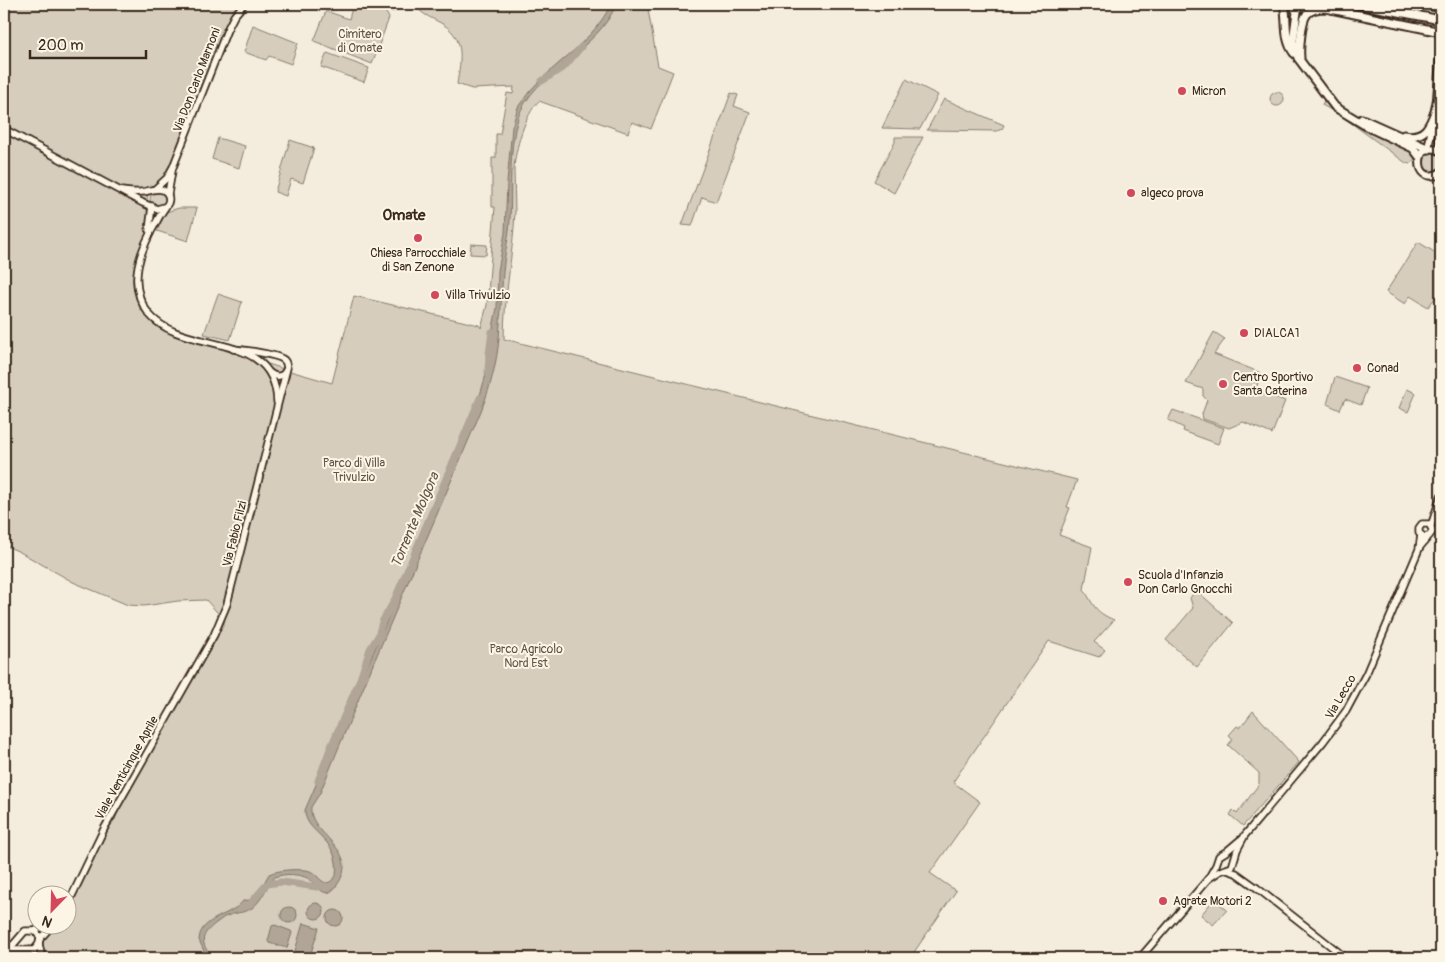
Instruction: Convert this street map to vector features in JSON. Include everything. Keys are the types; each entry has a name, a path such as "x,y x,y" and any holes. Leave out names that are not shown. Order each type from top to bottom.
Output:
{"highway":[{"path":"1284,4 1287,42 1302,65 1339,110 1385,136 1412,148 1420,157"},
{"path":"1292,4 1297,12 1293,41 1298,58"},
{"path":"1357,4 1441,20"},
{"path":"1423,4 1441,8"},
{"path":"1302,65 1300,50 1305,19 1310,12 1320,8 1334,9 1441,32"},
{"path":"1339,110 1429,149"},
{"path":"1392,132 1408,136 1420,135 1427,129 1438,112"}],"main road":[{"path":"1441,47 1438,112 1441,147"},
{"path":"1429,149 1438,112"},
{"path":"1441,152 1437,149 1429,149 1423,152 1419,164 1427,174 1434,176 1441,172"}],"street":[{"name":"Via Don Carlo Marnoni","path":"173,167 227,30 234,16 244,4"},
{"path":"386,5 395,7 401,4"},
{"path":"4,129 134,198 158,209 164,207"},
{"path":"147,237 152,206 149,198 154,190 165,180 173,167"},
{"path":"173,167 168,202 147,237 140,256 136,279 139,295 148,312 157,322 167,328 255,358 275,376 285,373 287,368 284,360 248,350 232,349"},
{"path":"1434,176 1441,177"},
{"path":"122,191 144,192 162,190 168,194"},
{"path":"134,198 144,192"},
{"path":"269,371 270,362 276,358"},
{"name":"Via Fabio Filzi","path":"202,655 216,630 227,604 287,368"},
{"name":"Via Fabio Filzi","path":"269,371 277,394 275,414"},
{"path":"1436,508 1419,528 1421,535 1424,537 1429,536 1433,531 1431,526 1441,496"},
{"path":"1423,524 1431,526"},
{"name":"Via Lecco","path":"1419,549 1421,535"},
{"name":"Via Lecco","path":"1208,879 1232,868 1240,842 1245,835 1323,742 1346,711 1366,674 1419,549 1429,536"},
{"name":"Viale Venticinque Aprile","path":"76,884 125,790 202,655"},
{"name":"Via Lecco","path":"1140,958 1208,879 1217,863 1218,856 1226,852 1245,835"},
{"path":"1226,852 1231,854 1235,868 1240,875 1346,958"},
{"path":"1217,863 1225,870 1240,875"},
{"path":"4,949 13,945 21,934 28,931"},
{"path":"36,934 40,942 40,958"},
{"path":"4,949 36,949 46,934"},
{"path":"19,939 20,945 40,958"}],"green space":[{"name":"Parco Agricolo Nord Est","path":"4,4 242,4 229,17 169,169 148,195 148,226 134,269 133,284 141,307 151,319 171,333 332,383 354,296 479,325 481,328 487,305 495,207 492,207 492,158 496,158 496,134 500,134 507,93 513,94 514,87 472,89 457,84 460,65 458,41 448,28 419,10 414,4 647,4 658,66 673,72 651,129 632,122 628,133 539,101 525,123 516,152 514,169 515,212 505,307 504,339 1077,480 1067,507 1070,508 1059,535 1092,547 1084,589 1099,611 1114,620 1094,642 1105,650 1099,657 1049,641 953,782 980,802 930,873 956,891 910,958 43,958 42,946 47,934 78,934 78,888 113,820 115,820 122,800 225,621 206,600 178,601 144,606 128,605 73,582 4,545"},
{"name":"Cimitero di Omate","path":"353,4 374,4 382,8 389,18 372,64 314,41 326,11 349,19"},
{"path":"253,25 298,43 291,64 269,56 266,60 244,52"},
{"path":"327,53 369,68 364,82 321,67"},
{"path":"906,79 938,95 920,129 882,128"},
{"path":"1274,92 1280,92 1284,99 1280,106 1274,106 1270,102 1270,96"},
{"path":"731,93 738,95 734,106 750,112 716,202 702,197 692,226 682,225"},
{"path":"944,99 1004,125 1002,129 997,131 927,130"},
{"path":"1324,100 1337,112 1360,127 1384,140 1409,150 1415,156 1414,161 1410,164 1406,163 1340,115 1322,105"},
{"path":"895,137 923,137 894,193 874,181 895,142"},
{"path":"218,138 245,146 239,168 212,159"},
{"path":"290,140 314,148 303,183 291,179 286,196 275,192"},
{"path":"1432,152 1438,153 1441,156 1441,168 1435,172 1428,171 1423,166 1424,157"},
{"path":"158,191 166,199 158,207 150,199"},
{"path":"179,208 197,208 188,241 157,231 166,212"},
{"path":"1418,242 1441,256 1441,292 1428,307 1410,296 1405,304 1386,292"},
{"path":"471,244 487,245 486,255 470,254"},
{"path":"218,294 242,302 230,340 204,334"},
{"name":"Centro Sportivo Santa Caterina","path":"1214,332 1225,339 1214,354 1261,373 1256,389 1285,401 1272,434 1243,422 1229,428 1203,419 1202,414 1207,400 1203,396 1203,389 1186,383"},
{"path":"1335,377 1367,388 1361,405 1345,399 1340,410 1327,404"},
{"path":"1407,389 1416,393 1408,412 1399,408"},
{"path":"1173,410 1224,428 1218,444 1183,431 1184,428 1168,420"},
{"path":"1196,590 1233,623 1197,667 1166,640 1193,608 1190,598"},
{"path":"1253,711 1299,762 1243,826 1230,815 1233,810 1237,814 1259,784 1259,773 1228,745 1233,739 1229,735 1237,726 1240,728"},
{"path":"1214,899 1227,910 1213,925 1201,915"}],"shaded area":[{"name":"Torrente Molgora","path":"611,4 616,4 608,20 582,48 537,88 526,102 518,118 513,143 510,221 504,266 500,330 495,366 490,384 481,411 320,793 311,807 312,817 317,826 339,852 343,862 343,872 333,890 325,893 309,879 302,876 288,875 275,877 252,908 226,916 207,932 203,939 205,947 212,958 207,958 199,940 205,926 243,901 255,899 269,874 306,870 325,883 332,881 336,876 336,863 333,853 328,844 310,825 306,818 305,810 412,563 476,409 489,364 491,337 497,308 498,271 505,233 512,127 518,107 539,81 595,29"},
{"path":"316,903 322,905 324,911 322,917 316,919 310,917 308,911 310,905"},
{"path":"286,907 292,907 297,912 295,921 286,923 281,918 281,912"},
{"path":"335,910 341,912 343,918 341,924 335,926 329,924 327,918 329,912"},
{"path":"303,923 319,928 310,956 295,951"},
{"path":"275,925 291,931 287,948 269,943 272,926"}],"waterway":[{"name":"Torrente Molgora","path":"542,81 565,66 581,47"},
{"name":"Torrente Molgora","path":"488,373 492,332"},
{"name":"Torrente Molgora","path":"318,781 360,679 370,649 394,601 480,398"},
{"name":"Torrente Molgora","path":"248,906 267,884 281,882 317,887 325,886"}],"place":[{"name":"Micron","path":"1182,91"},
{"name":"algeco prova","path":"1131,193"},
{"name":"Chiesa Parrocchiale di San Zenone","path":"418,238"},
{"name":"Villa Trivulzio","path":"435,295"},
{"name":"DIALCA1","path":"1244,333"},
{"name":"Conad","path":"1357,368"},
{"name":"Centro Sportivo Santa Caterina","path":"1223,384"},
{"name":"Scuola d'Infanzia Don Carlo Gnocchi","path":"1128,582"},
{"name":"Agrate Motori 2","path":"1163,901"}],"district":[{"name":"Omate","path":"404,215"}],"park label":[{"name":"Parco di Villa Trivulzio","path":"354,470"}]}
